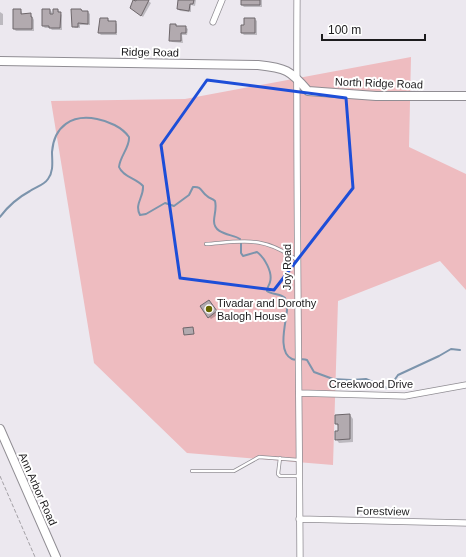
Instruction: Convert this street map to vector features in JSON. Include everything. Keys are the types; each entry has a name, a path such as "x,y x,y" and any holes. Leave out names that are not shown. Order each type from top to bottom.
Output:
{"street":[{"path":"214,22 222,0"},
{"name":"Joy Road","path":"297,0 297,261 300,557"},
{"name":"Ridge Road","path":"0,61 258,65 274,67 287,71 297,78"},
{"name":"North Ridge Road","path":"297,78 308,91 376,96 466,96"},
{"name":"Creekwood Drive","path":"299,393 405,396 466,385"},
{"name":"Ann Arbor Road","path":"0,429 56,557"},
{"name":"Forestview","path":"300,519 466,523"}],"lane":[{"path":"206,244 254,241 282,250 297,261"},
{"path":"192,471 234,471 259,457 299,460"},
{"path":"280,458 278,474 280,476 299,476"}],"path":[{"path":"0,476 35,557"}],"highlighted area":[{"path":"207,80 346,98 353,188 274,290 180,278 161,145"}],"shaded area":[{"path":"411,57 409,147 466,174 466,290 440,261 338,301 333,465 187,453 94,363 51,101 185,99"}],"building":[{"path":"133,0 149,0 141,16 130,8"},
{"path":"178,0 194,0 193,4 190,4 189,11 177,9"},
{"path":"241,0 260,0 260,5 241,5"},
{"path":"13,9 21,9 21,14 31,13 32,29 13,29"},
{"path":"42,9 50,9 50,14 53,14 53,9 58,9 58,12 61,12 60,28 49,28 49,26 42,26"},
{"path":"71,9 88,11 88,24 78,23 78,27 72,27"},
{"path":"100,18 108,18 108,21 116,21 116,33 98,33"},
{"path":"244,18 255,18 255,33 241,33 241,25 244,25"},
{"path":"170,24 176,24 176,26 186,26 186,33 181,33 181,41 169,41"},
{"name":"Tivadar and Dorothy Balogh House","path":"209,300 217,311 208,318 200,306"},
{"path":"193,327 194,334 184,335 183,328"},
{"path":"350,414 350,439 335,440 335,431 338,431 338,424 335,424 335,415"}],"waterway":[{"path":"0,217 18,199 48,179 52,169 53,143 56,135 61,129 72,120 88,118 101,120 119,127 129,137 129,141 119,167 123,173 143,186 138,207 140,215 146,214 165,203 174,206 189,195 193,187 198,187 208,197 215,201 216,209 214,221 217,229 220,232 240,239"},
{"path":"241,243 241,253 243,256 257,252 267,265 271,278 267,291 281,295 285,298 287,310 284,329 284,344 287,355 294,360 307,360 314,372 333,379 366,379 387,388 398,375 451,349 460,350"}],"place":[{"name":"Tivadar and Dorothy Balogh House","path":"209,309"}]}
